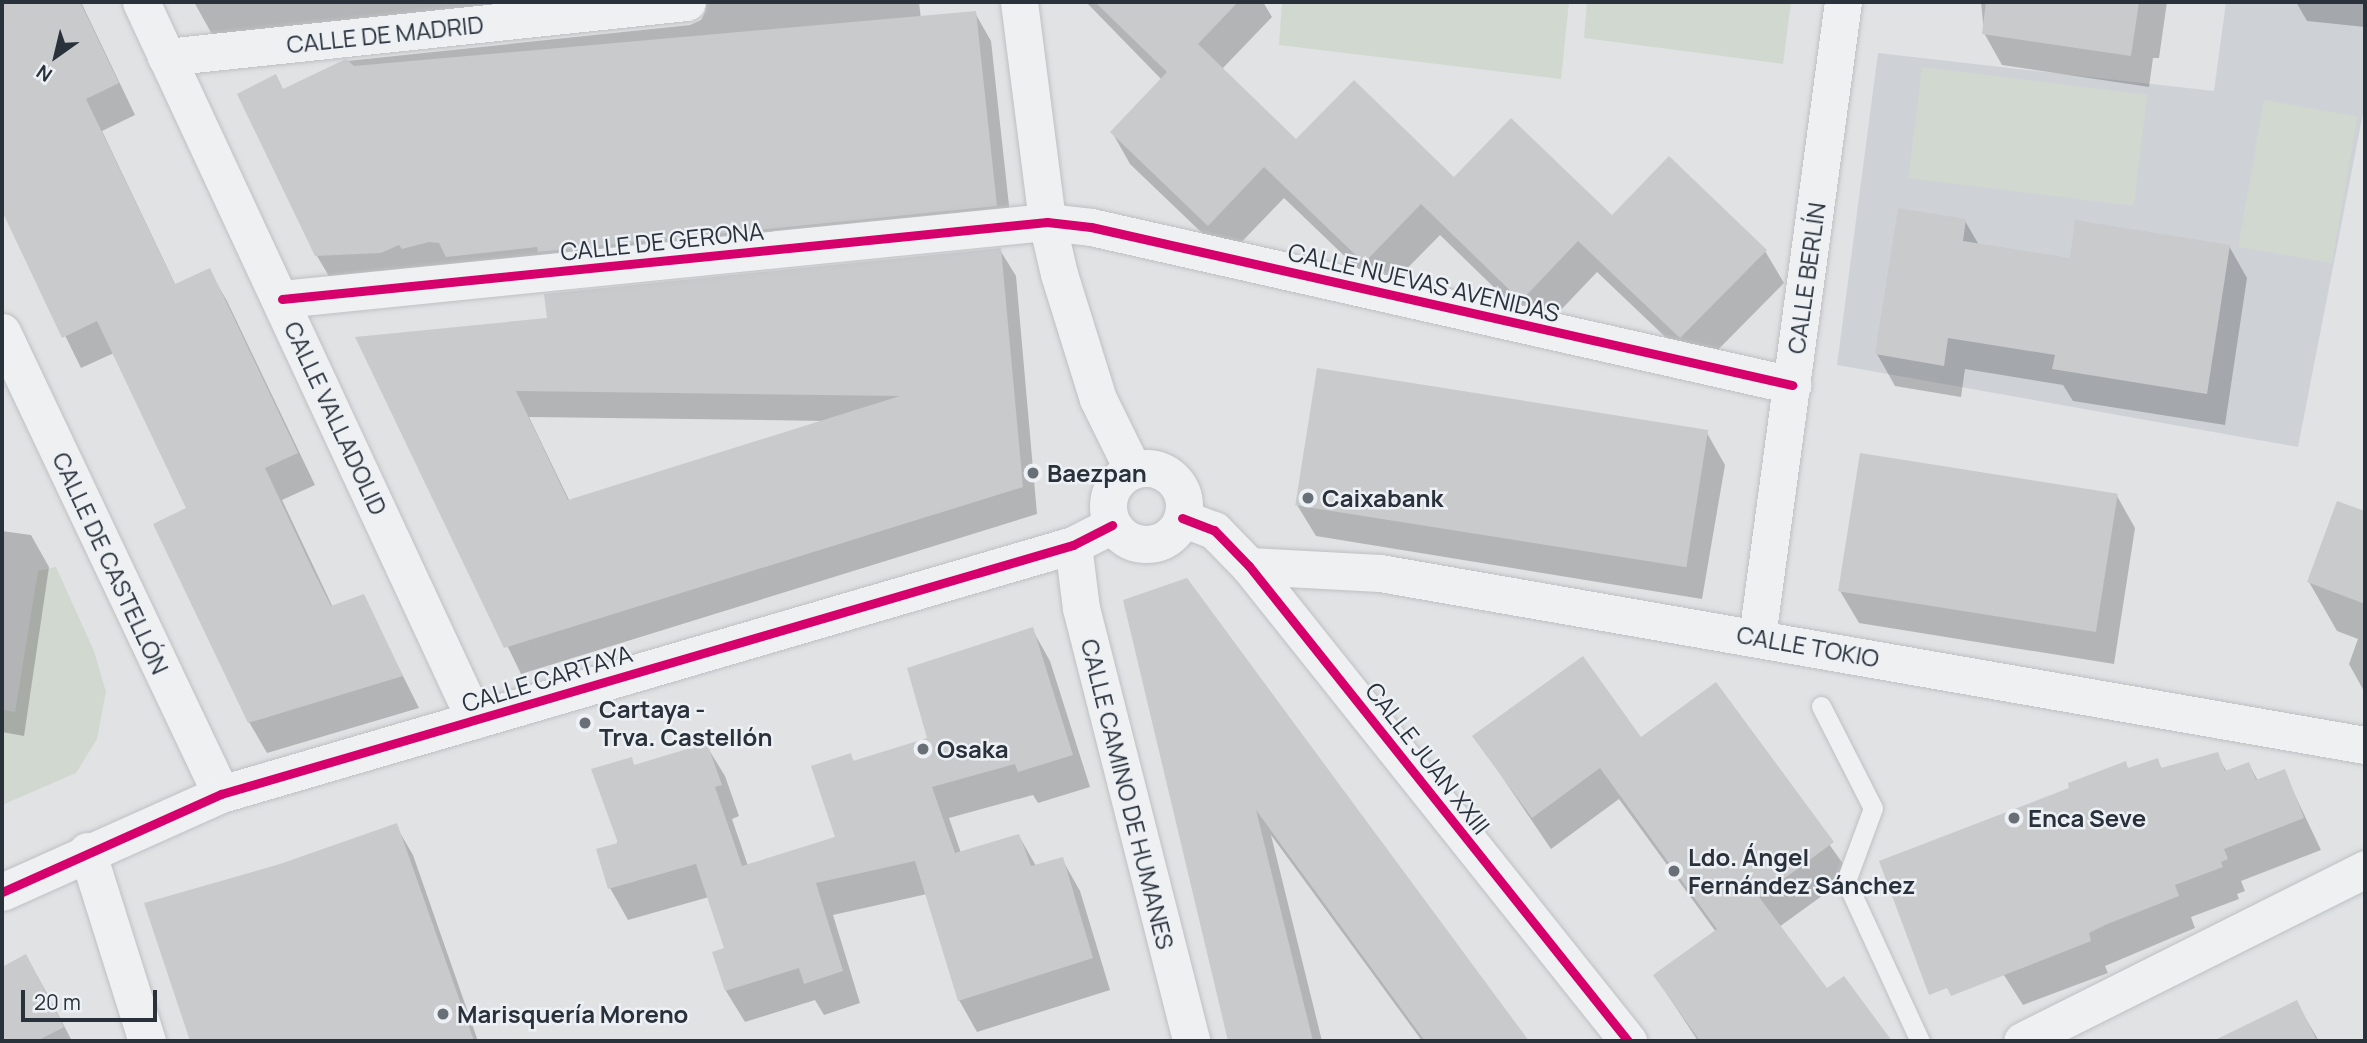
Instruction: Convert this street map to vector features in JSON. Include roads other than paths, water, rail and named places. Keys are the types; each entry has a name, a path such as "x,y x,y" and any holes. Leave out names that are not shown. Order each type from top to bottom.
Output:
{"street":[{"name":"CALLE VALLADOLID","path":"141,2 282,299 475,720"},
{"name":"CALLE DE MADRID","path":"166,58 687,2"},
{"path":"1019,2 1047,222 1098,399 1133,470"},
{"name":"CALLE BERLÍN","path":"1757,637 1843,2"},
{"name":"CALLE DE GERONA","path":"282,299 1047,222"},
{"name":"CALLE NUEVAS AVENIDAS","path":"1047,222 1091,227 1791,385"},
{"name":"CALLE DE CASTELLÓN","path":"2,332 221,794"},
{"path":"1133,470 1166,473 1178,485 1184,501 1182,518 1175,531 1149,544 1135,542 1112,525 1110,493 1119,478 1133,470"},
{"name":"CALLE JUAN XXIII","path":"1182,518 1214,530 1250,566 1628,1041"},
{"name":"CALLE CARTAYA","path":"2,892 87,851 221,794 1073,545 1112,525"},
{"name":"CALLE CAMINO DE HUMANES","path":"1073,545 1081,608 1191,1041"},
{"name":"CALLE TOKIO","path":"1250,566 1380,573 2365,745"},
{"path":"87,851 147,1041"},
{"path":"2022,1041 2365,869"}],"lane":[{"path":"1821,706 1873,808 1846,881 1920,1041"}],"place":[{"name":"Baezpan","path":"1033,473"},
{"name":"Caixabank","path":"1308,498"},
{"name":"Cartaya - Trva. Castellón","path":"585,723"},
{"name":"Osaka","path":"923,749"},
{"name":"Enca Seve","path":"2014,818"},
{"name":"Ldo. Ángel Fernández Sánchez","path":"1674,871"},
{"name":"Marisquería Moreno","path":"443,1014"}]}
